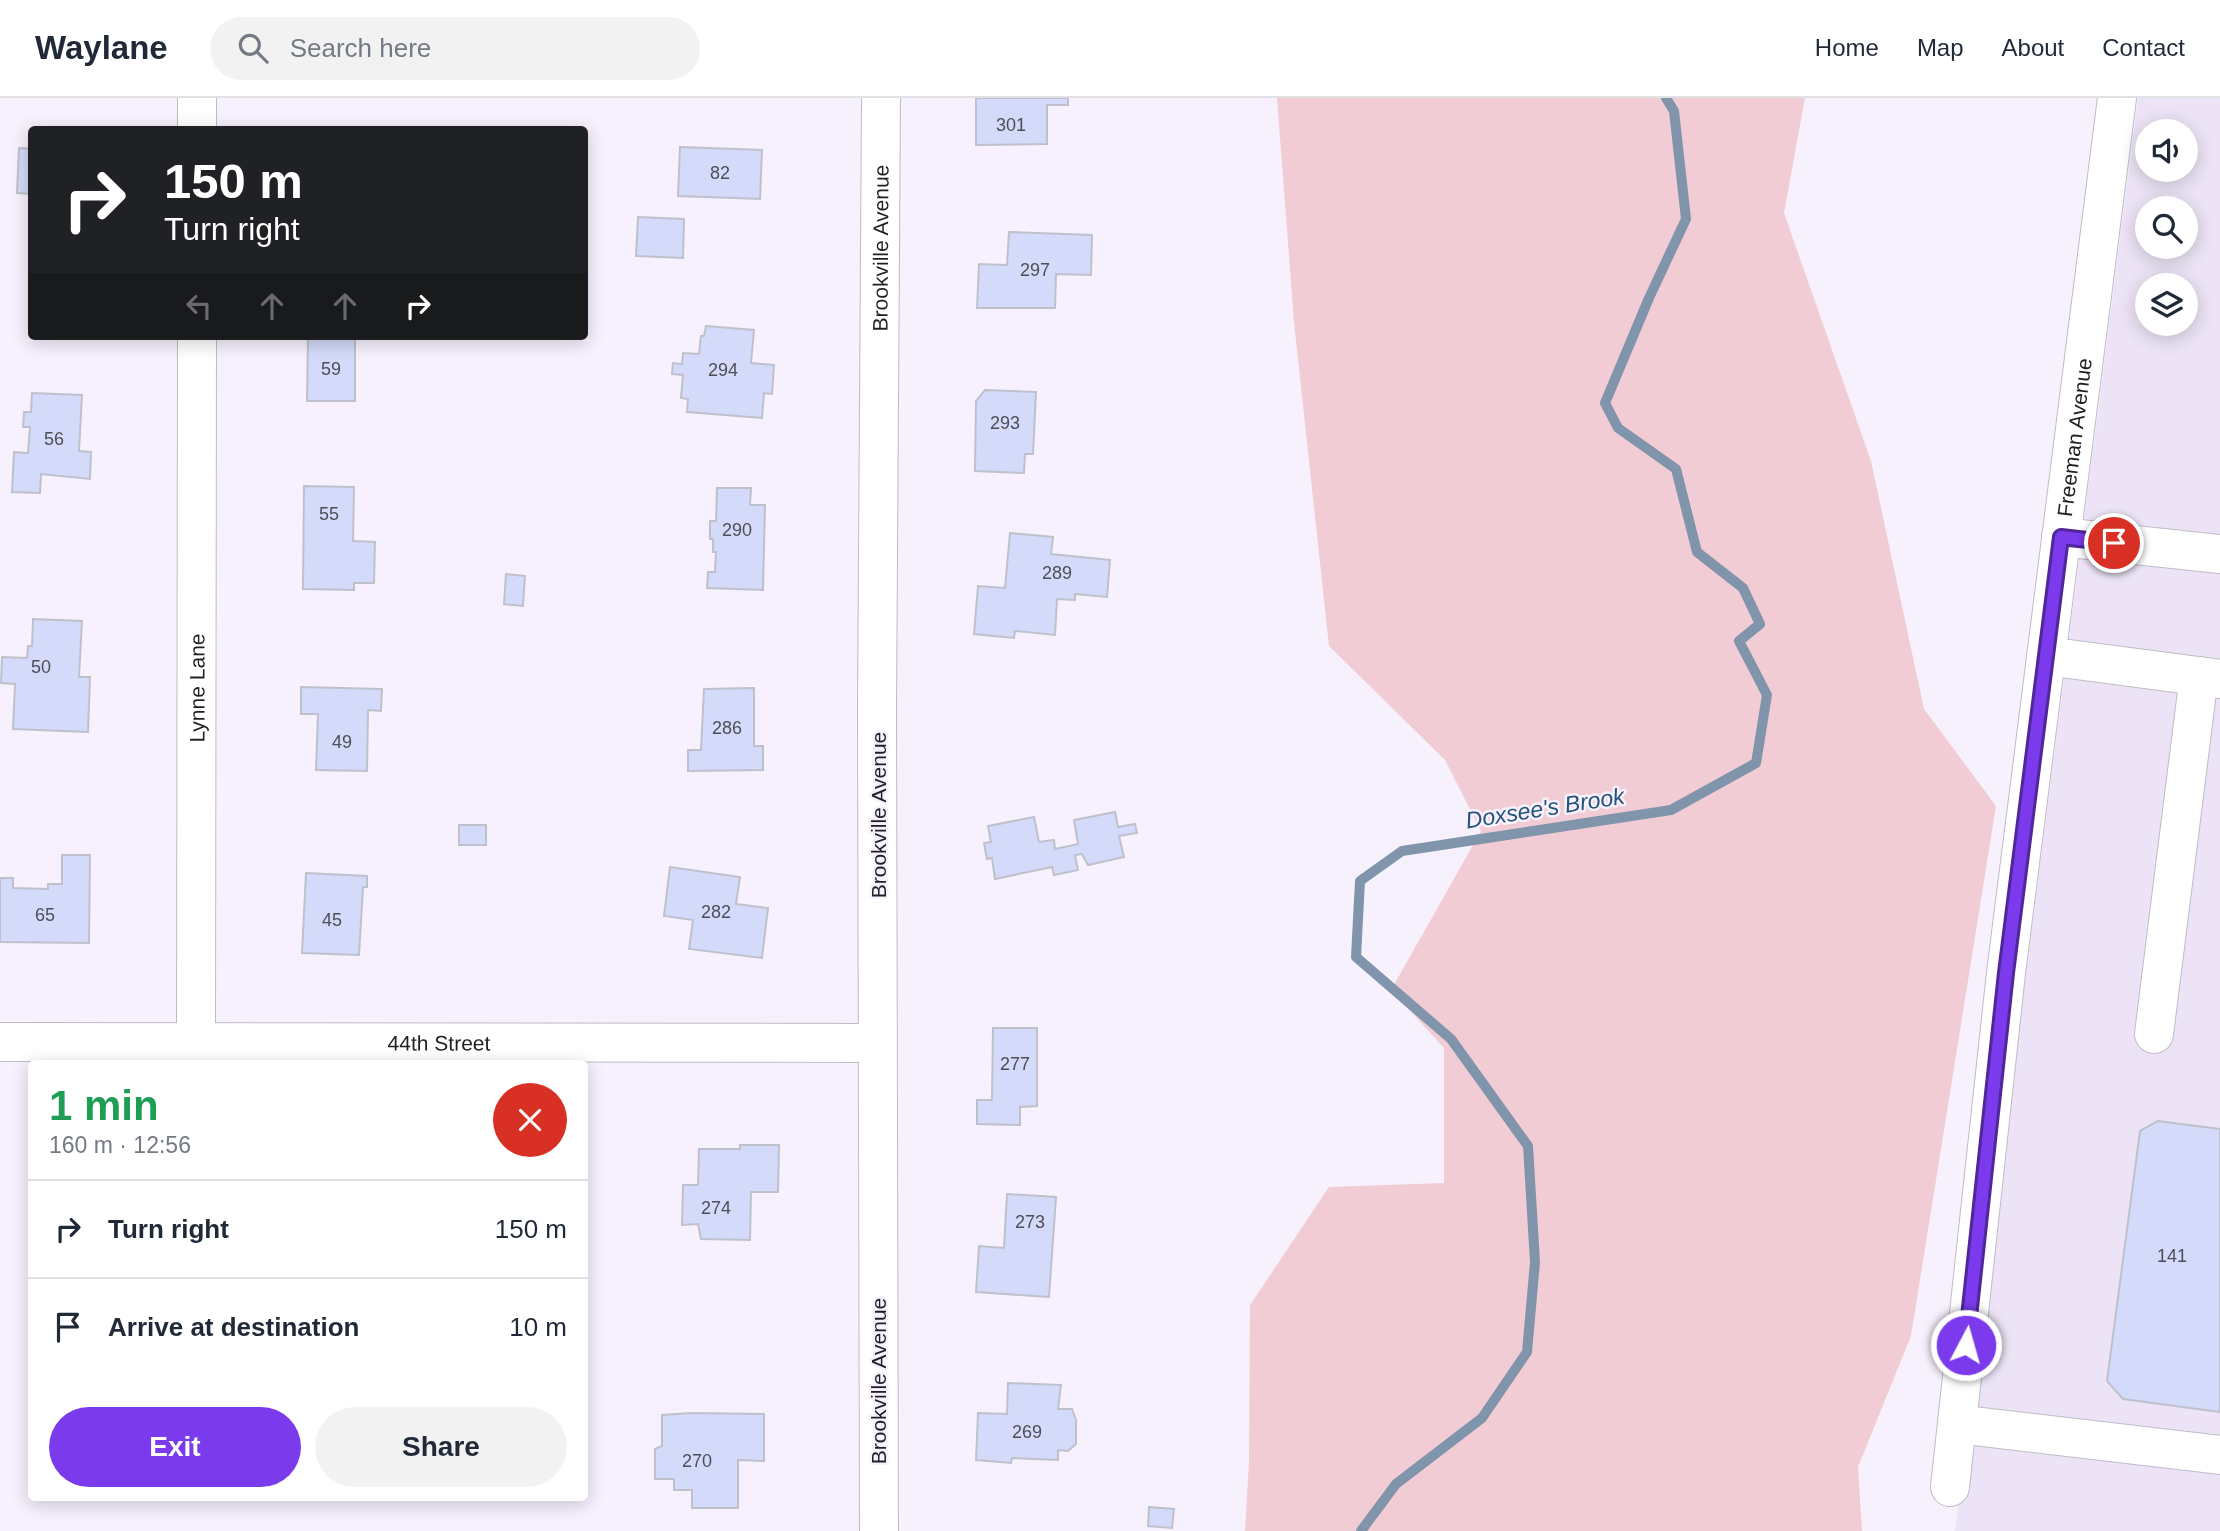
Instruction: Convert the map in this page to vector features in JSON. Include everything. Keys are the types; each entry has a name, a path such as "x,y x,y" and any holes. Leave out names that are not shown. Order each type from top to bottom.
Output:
{"street":[{"path":"197,98 197,126"},
{"name":"Brookville Avenue","path":"879,1531 877,1043 881,98"},
{"name":"Freeman Avenue","path":"1951,1487 2006,973 2117,98"},
{"name":"Lynne Lane","path":"196,1042 197,340"},
{"path":"2061,537 2220,554"},
{"path":"2046,656 2210,677 2154,1034"},
{"name":"44th Street","path":"0,1041 877,1043"},
{"path":"1957,1424 2220,1455"}],"shaded area":[{"path":"1277,98 1805,98 1784,213 1871,461 1924,709 1996,806 1911,1336 1858,1467 1862,1531 1245,1531 1249,1462 1250,1305 1329,1187 1444,1183 1444,1048 1391,990 1481,831 1445,760 1329,646 1294,322"},
{"path":"2138,98 2220,98 2220,1531 1955,1531 2135,121 2135,182 2198,182 2198,119 2135,119"}],"building":[{"path":"976,98 1068,98 1068,105 1047,105 1047,144 976,145"},
{"path":"680,147 762,150 760,199 678,196"},
{"path":"19,148 28,149 28,194 17,193"},
{"path":"638,217 684,219 683,258 636,256"},
{"path":"1009,232 1092,235 1091,275 1056,274 1055,308 977,308 979,264 1007,265"},
{"path":"706,326 754,330 751,363 774,365 772,394 764,393 762,418 687,412 688,399 681,398 683,375 672,374 673,363 682,364 683,353 699,354 701,336 704,336"},
{"path":"308,340 355,340 355,401 307,401"},
{"path":"985,390 1036,392 1033,454 1025,454 1024,473 975,471 976,401"},
{"path":"32,393 82,395 79,451 91,452 90,479 41,474 40,493 12,492 14,452 28,453 30,427 23,427 24,412 31,412"},
{"path":"304,486 354,487 353,541 375,542 374,583 354,583 354,590 303,589"},
{"path":"717,488 751,488 750,505 765,505 763,590 707,588 708,572 715,572 716,552 713,552 713,539 710,539 710,521 716,521"},
{"path":"1010,533 1053,537 1051,554 1110,560 1107,597 1075,594 1075,600 1057,599 1055,635 1015,631 1014,638 974,634 978,586 1005,588"},
{"path":"506,574 525,576 523,606 504,604"},
{"path":"33,619 82,621 79,677 90,677 88,732 13,729 15,684 1,683 2,657 27,658 28,646 32,646"},
{"path":"301,687 382,689 381,711 368,710 367,771 316,770 318,714 301,714"},
{"path":"754,688 754,746 763,746 763,770 688,771 688,750 701,750 704,689"},
{"path":"1115,812 1118,827 1135,824 1137,833 1119,836 1124,857 1088,865 1082,854 1075,855 1078,870 1054,875 1052,867 995,879 992,858 987,859 984,843 991,842 988,826 1034,817 1039,842 1054,840 1055,849 1078,844 1074,820"},
{"path":"459,825 486,825 486,845 459,845"},
{"path":"62,855 90,855 89,943 0,942 0,878 13,878 13,888 48,889 48,884 62,884"},
{"path":"670,867 740,877 736,904 768,908 762,958 689,949 693,920 664,916"},
{"path":"306,873 367,876 367,887 363,887 359,955 302,953"},
{"path":"993,1028 1037,1028 1037,1106 1020,1107 1020,1125 977,1124 977,1100 992,1100"},
{"path":"2158,1121 2220,1129 2220,1412 2123,1399 2107,1381 2140,1131"},
{"path":"740,1145 779,1145 778,1192 751,1192 750,1240 701,1239 698,1224 682,1225 683,1185 698,1185 699,1149 740,1149"},
{"path":"1007,1194 1056,1197 1049,1297 976,1292 979,1246 1004,1248"},
{"path":"1008,1383 1061,1385 1058,1409 1072,1409 1076,1420 1076,1444 1068,1451 1058,1450 1058,1460 1012,1458 1011,1463 976,1460 978,1413 1007,1414"},
{"path":"764,1414 764,1461 738,1460 738,1508 692,1508 692,1490 674,1490 674,1479 655,1479 655,1449 662,1446 662,1415"},
{"path":"1149,1507 1174,1509 1172,1528 1148,1526"}],"waterway":[{"name":"Doxsee's Brook","path":"1361,1531 1396,1484 1482,1418 1527,1352 1535,1262 1528,1146 1451,1039 1356,957 1360,881 1402,851 1671,810 1756,763 1767,695 1739,641 1760,624 1743,588 1697,552 1676,469 1618,428 1605,403 1686,219 1674,111 1666,98"}],"route":[{"path":"1966,1345 2006,973 2061,537 2114,543"}]}
